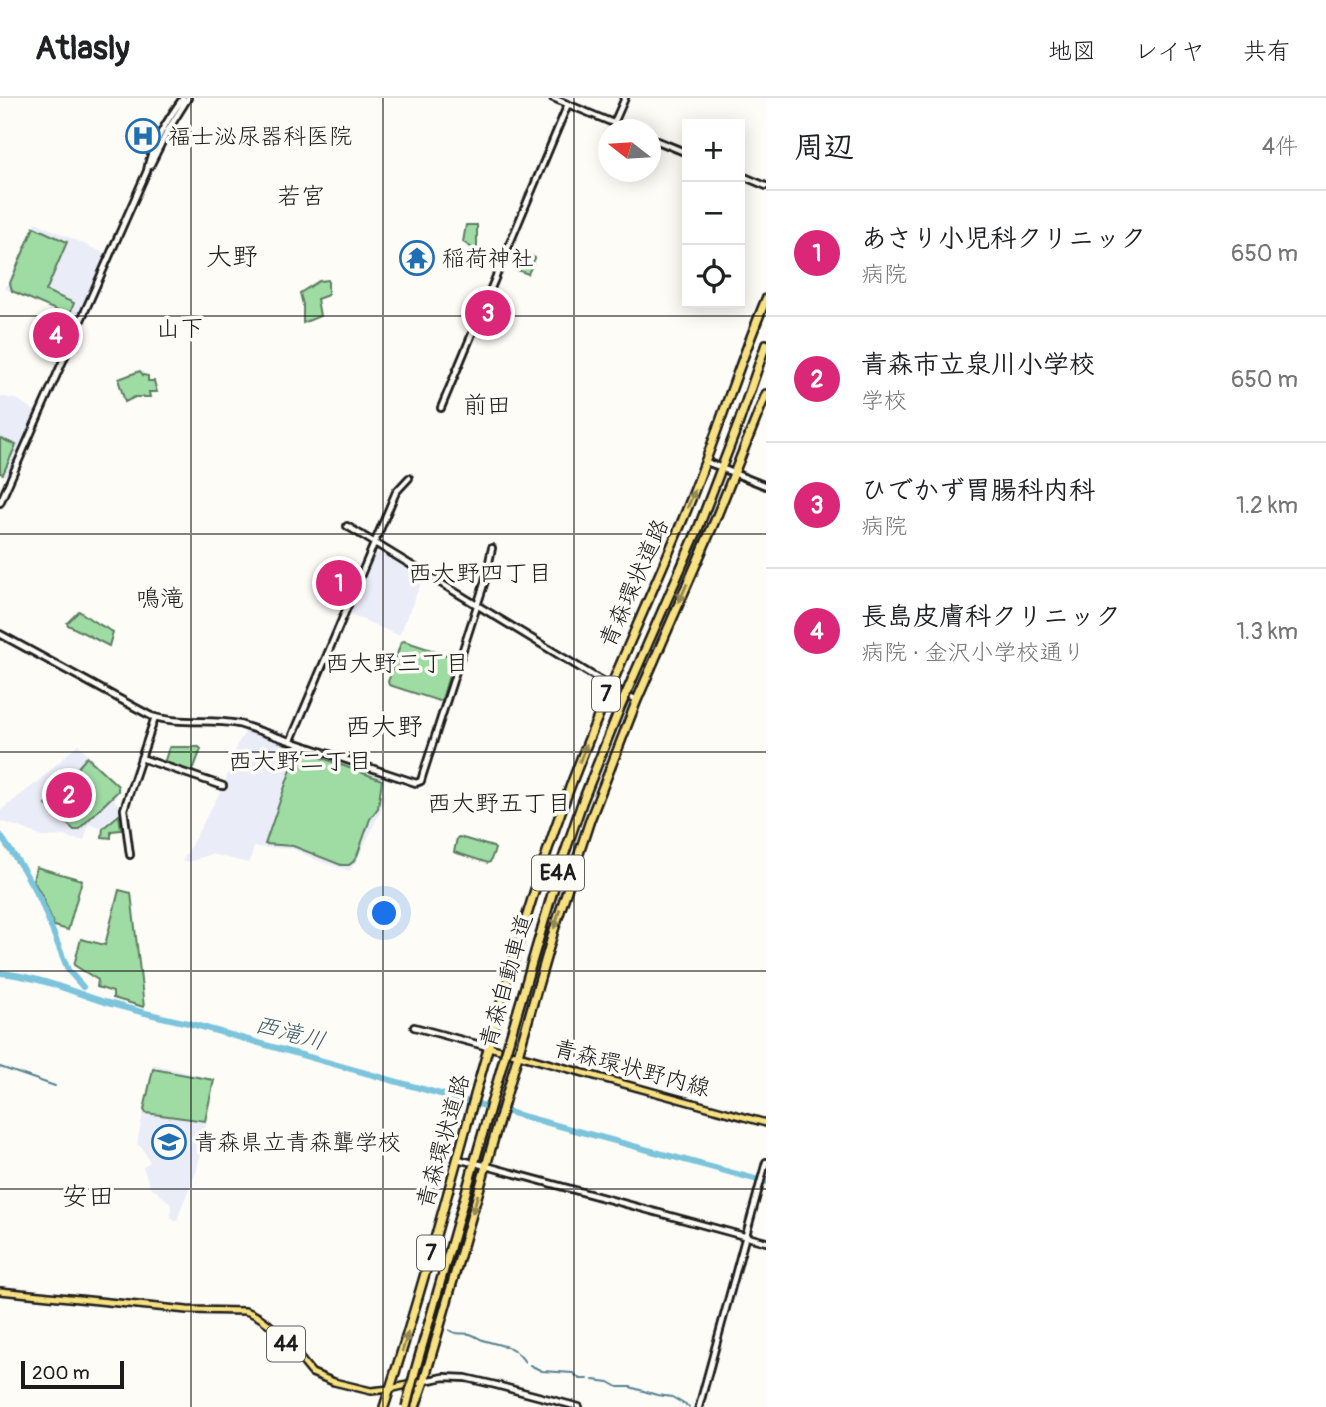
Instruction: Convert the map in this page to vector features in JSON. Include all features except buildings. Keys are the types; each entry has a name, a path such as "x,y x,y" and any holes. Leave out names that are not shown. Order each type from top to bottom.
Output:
{"highway":[{"name":"青森環状道路","path":"384,1407 417,1304 548,848 582,754 706,462 766,299"},
{"name":"青森自動車道","path":"739,422 766,344"},
{"name":"青森自動車道","path":"405,1407 559,870 582,803 619,710 698,529 766,356"},
{"name":"7","path":"415,1407 482,1165 501,1115 570,879 637,700 713,523 730,471 766,394"}],"main road":[{"name":"青森環状野内線","path":"489,1047 766,1122"},
{"name":"44","path":"0,1291 187,1310 250,1312 266,1321 316,1376 367,1391 424,1381"}],"street":[{"path":"553,98 604,119"},
{"path":"616,119 625,98"},
{"path":"174,99 184,99"},
{"path":"0,503 159,139 184,99"},
{"path":"441,408 568,104"},
{"path":"661,142 682,151"},
{"path":"745,177 766,186"},
{"path":"706,462 717,466"},
{"path":"730,471 766,486"},
{"path":"291,740 396,492 409,478"},
{"path":"348,526 637,700"},
{"path":"0,634 155,717 178,721 232,722 414,783 419,782 424,774 485,581 492,548"},
{"path":"130,855 124,809 155,717"},
{"path":"141,758 223,786"},
{"path":"414,1027 489,1047"},
{"path":"458,1159 469,1162"},
{"path":"699,1407 766,1162"},
{"path":"482,1165 766,1242"},
{"path":"424,1381 444,1377 466,1378 579,1407"}],"shaded area":[{"path":"35,222 106,254 76,320 5,289"},
{"path":"0,396 19,400 36,412 8,477 0,473"},
{"path":"380,552 422,577 398,635 352,615 351,612 375,554"},
{"path":"246,730 385,779 381,810 350,871 293,849 254,847 249,863 211,854 182,862 225,783 237,745"},
{"path":"78,744 120,788 114,801 121,806 120,812 100,828 89,824 84,840 64,836 42,837 0,821 0,811 40,780"},
{"name":"青森県立青森聾学校","path":"153,1064 215,1080 197,1170 177,1222 171,1218 171,1205 168,1201 150,1186 143,1167 150,1162 137,1144"}],"green space":[{"path":"466,225 477,225 477,251 463,242"},
{"path":"34,227 67,242 46,291 74,303 69,316 12,291 10,283"},
{"path":"524,253 535,258 528,274 517,270"},
{"path":"328,280 328,295 317,299 320,316 303,323 300,293 319,281"},
{"path":"140,371 148,376 148,381 154,381 157,392 149,392 150,397 135,397 125,402 119,379"},
{"path":"0,438 16,445 3,474 0,473"},
{"path":"79,611 113,632 109,646 68,625"},
{"path":"401,642 453,657 442,699 439,701 389,685"},
{"path":"171,747 201,749 193,770 166,763"},
{"path":"298,749 382,780 378,808 370,819 357,856 349,865 341,865 293,846 265,844"},
{"path":"87,757 118,786 118,791 78,830 74,830 46,805"},
{"path":"119,815 121,830 111,831 111,838 102,837 103,828"},
{"path":"459,837 493,847 495,849 490,862 454,852"},
{"path":"36,867 82,880 68,930 54,926 33,880"},
{"path":"119,890 131,893 144,1007 113,998 113,992 97,987 98,980 74,965 81,939 105,945"},
{"path":"153,1069 214,1080 205,1121 146,1113 144,1110"}],"waterway":[{"name":"西滝川","path":"0,835 40,899 68,970 83,987"},
{"name":"西滝川","path":"0,973 40,981 104,1002 469,1102"},
{"path":"0,1067 55,1086"},
{"name":"西滝川","path":"478,1104 766,1182"},
{"path":"449,1330 508,1347 525,1362"},
{"path":"530,1365 542,1371 573,1373 580,1379 588,1379"},
{"path":"593,1380 672,1397 689,1407"}],"place":[{"name":"福士泌尿器科医院","path":"143,136"},
{"name":"稲荷神社","path":"417,258"},
{"name":"ひでかず胃腸科内科","path":"488,313"},
{"name":"長島皮膚科クリニック","path":"56,335"},
{"name":"あさり小児科クリニック","path":"339,583"},
{"name":"青森市立泉川小学校","path":"69,795"},
{"name":"青森県立青森聾学校","path":"169,1142"}],"district":[{"name":"若宮","path":"301,196"},
{"name":"大野","path":"232,257"},
{"name":"山下","path":"180,328"},
{"name":"前田","path":"487,405"},
{"name":"西大野四丁目","path":"480,573"},
{"name":"鳴滝","path":"160,598"},
{"name":"西大野三丁目","path":"397,663"},
{"name":"西大野","path":"384,727"},
{"name":"西大野二丁目","path":"300,761"},
{"name":"西大野五丁目","path":"499,803"},
{"name":"安田","path":"88,1197"}]}
